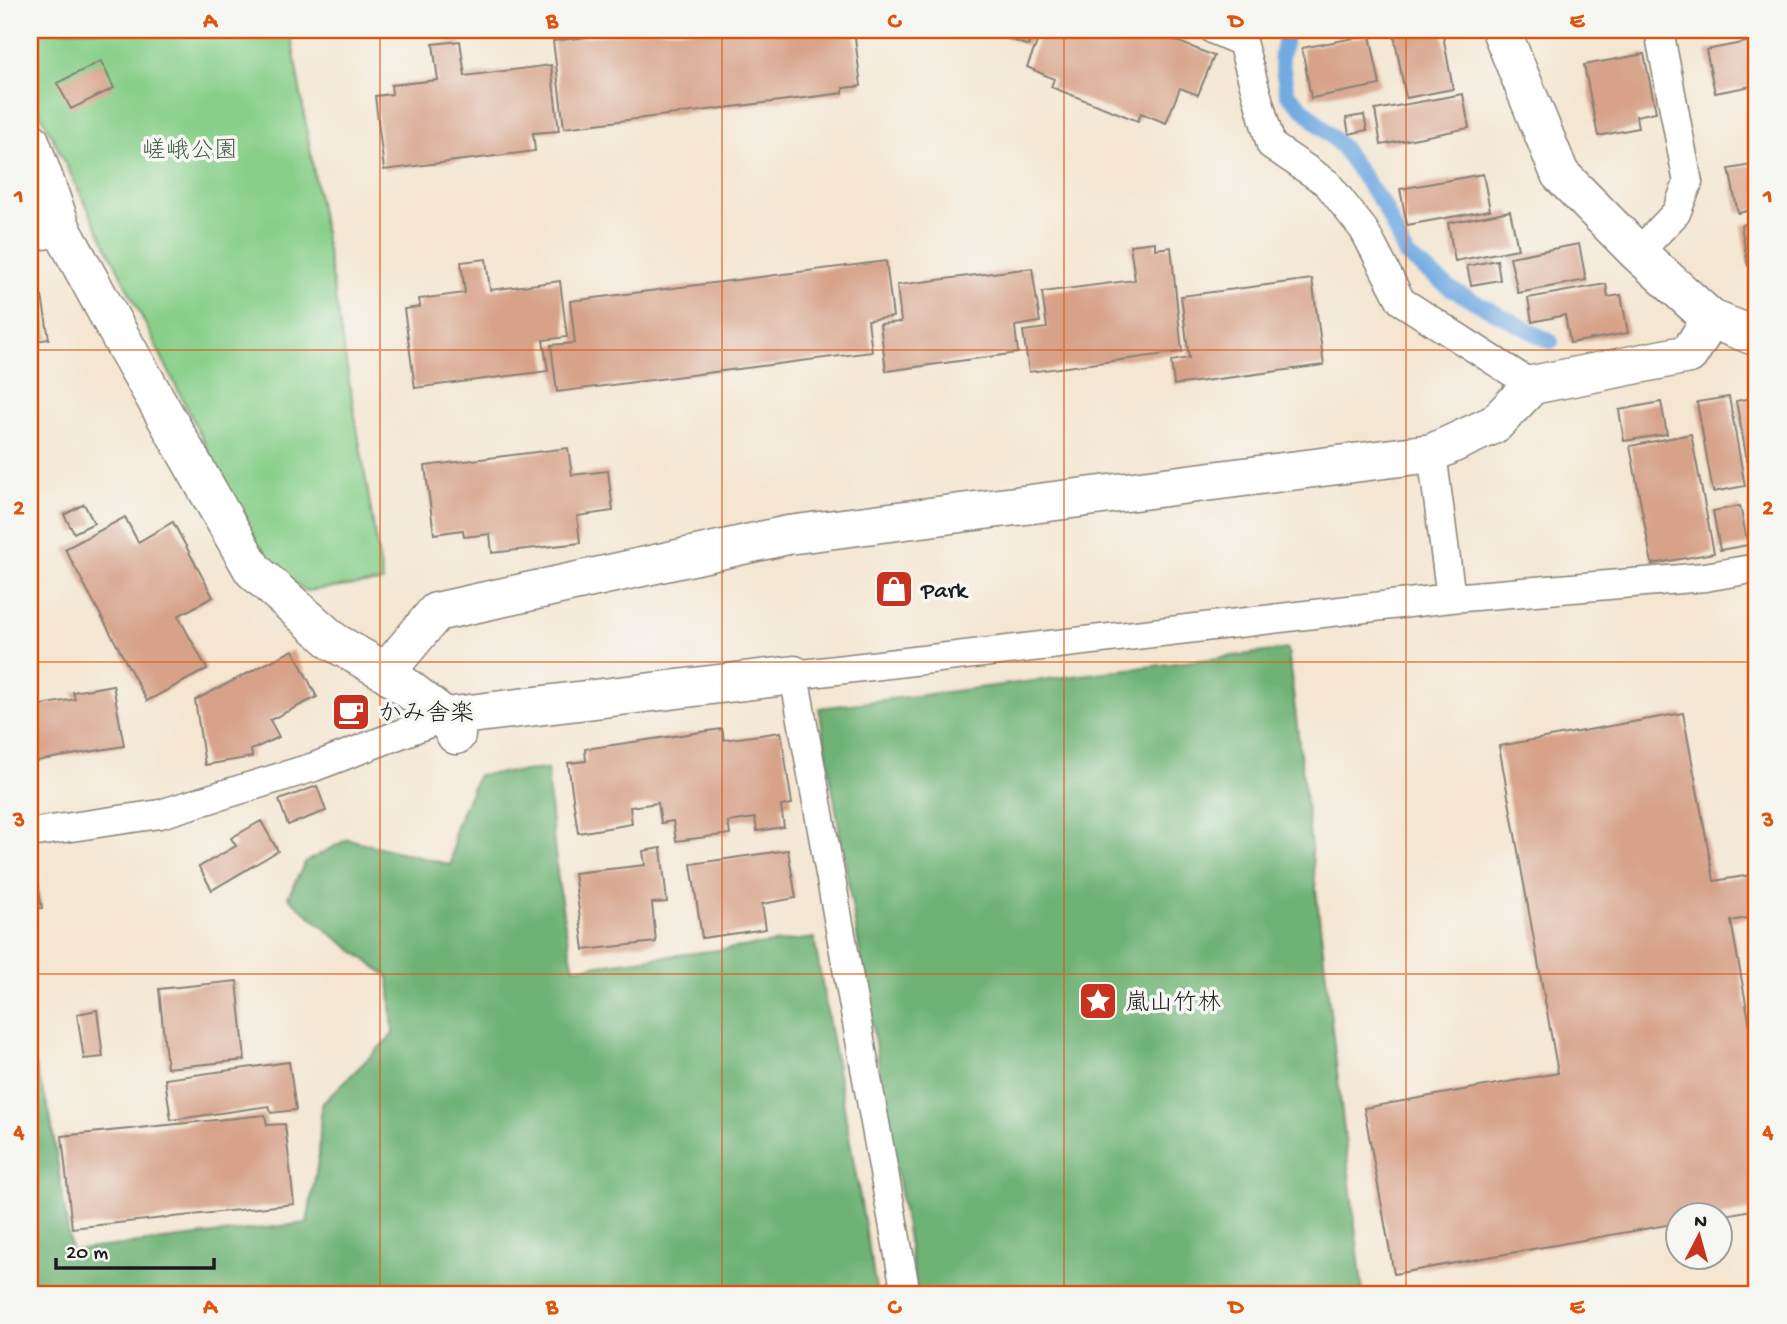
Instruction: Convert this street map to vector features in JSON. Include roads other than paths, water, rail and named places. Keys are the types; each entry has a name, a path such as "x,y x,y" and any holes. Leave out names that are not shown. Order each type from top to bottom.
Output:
{"street":[{"path":"1501,30 1560,174 1638,253 1711,319 1757,337"},
{"path":"30,141 47,234 126,347 253,570 334,642 386,672 451,726 794,675"},
{"path":"386,672 436,612 788,536 1432,453 1495,424 1532,385 1689,354 1711,319"}],"lane":[{"path":"1214,30 1242,42 1270,145 1327,183 1364,230 1401,301 1532,385"},
{"path":"1638,253 1676,213 1688,183 1659,30"},
{"path":"1432,453 1451,598"},
{"path":"906,1294 794,675 1451,598 1705,577 1757,568"},
{"path":"30,833 160,814 451,726"}],"waterway":[{"path":"1287,30 1281,57 1287,93 1342,147 1384,206 1406,255 1451,289 1551,342"}],"place":[{"name":"Park","path":"894,589"},
{"name":"かみ舎楽","path":"351,712"},
{"name":"嵐山竹林","path":"1098,1001"}],"park label":[{"name":"嵯峨公園","path":"190,149"}]}
